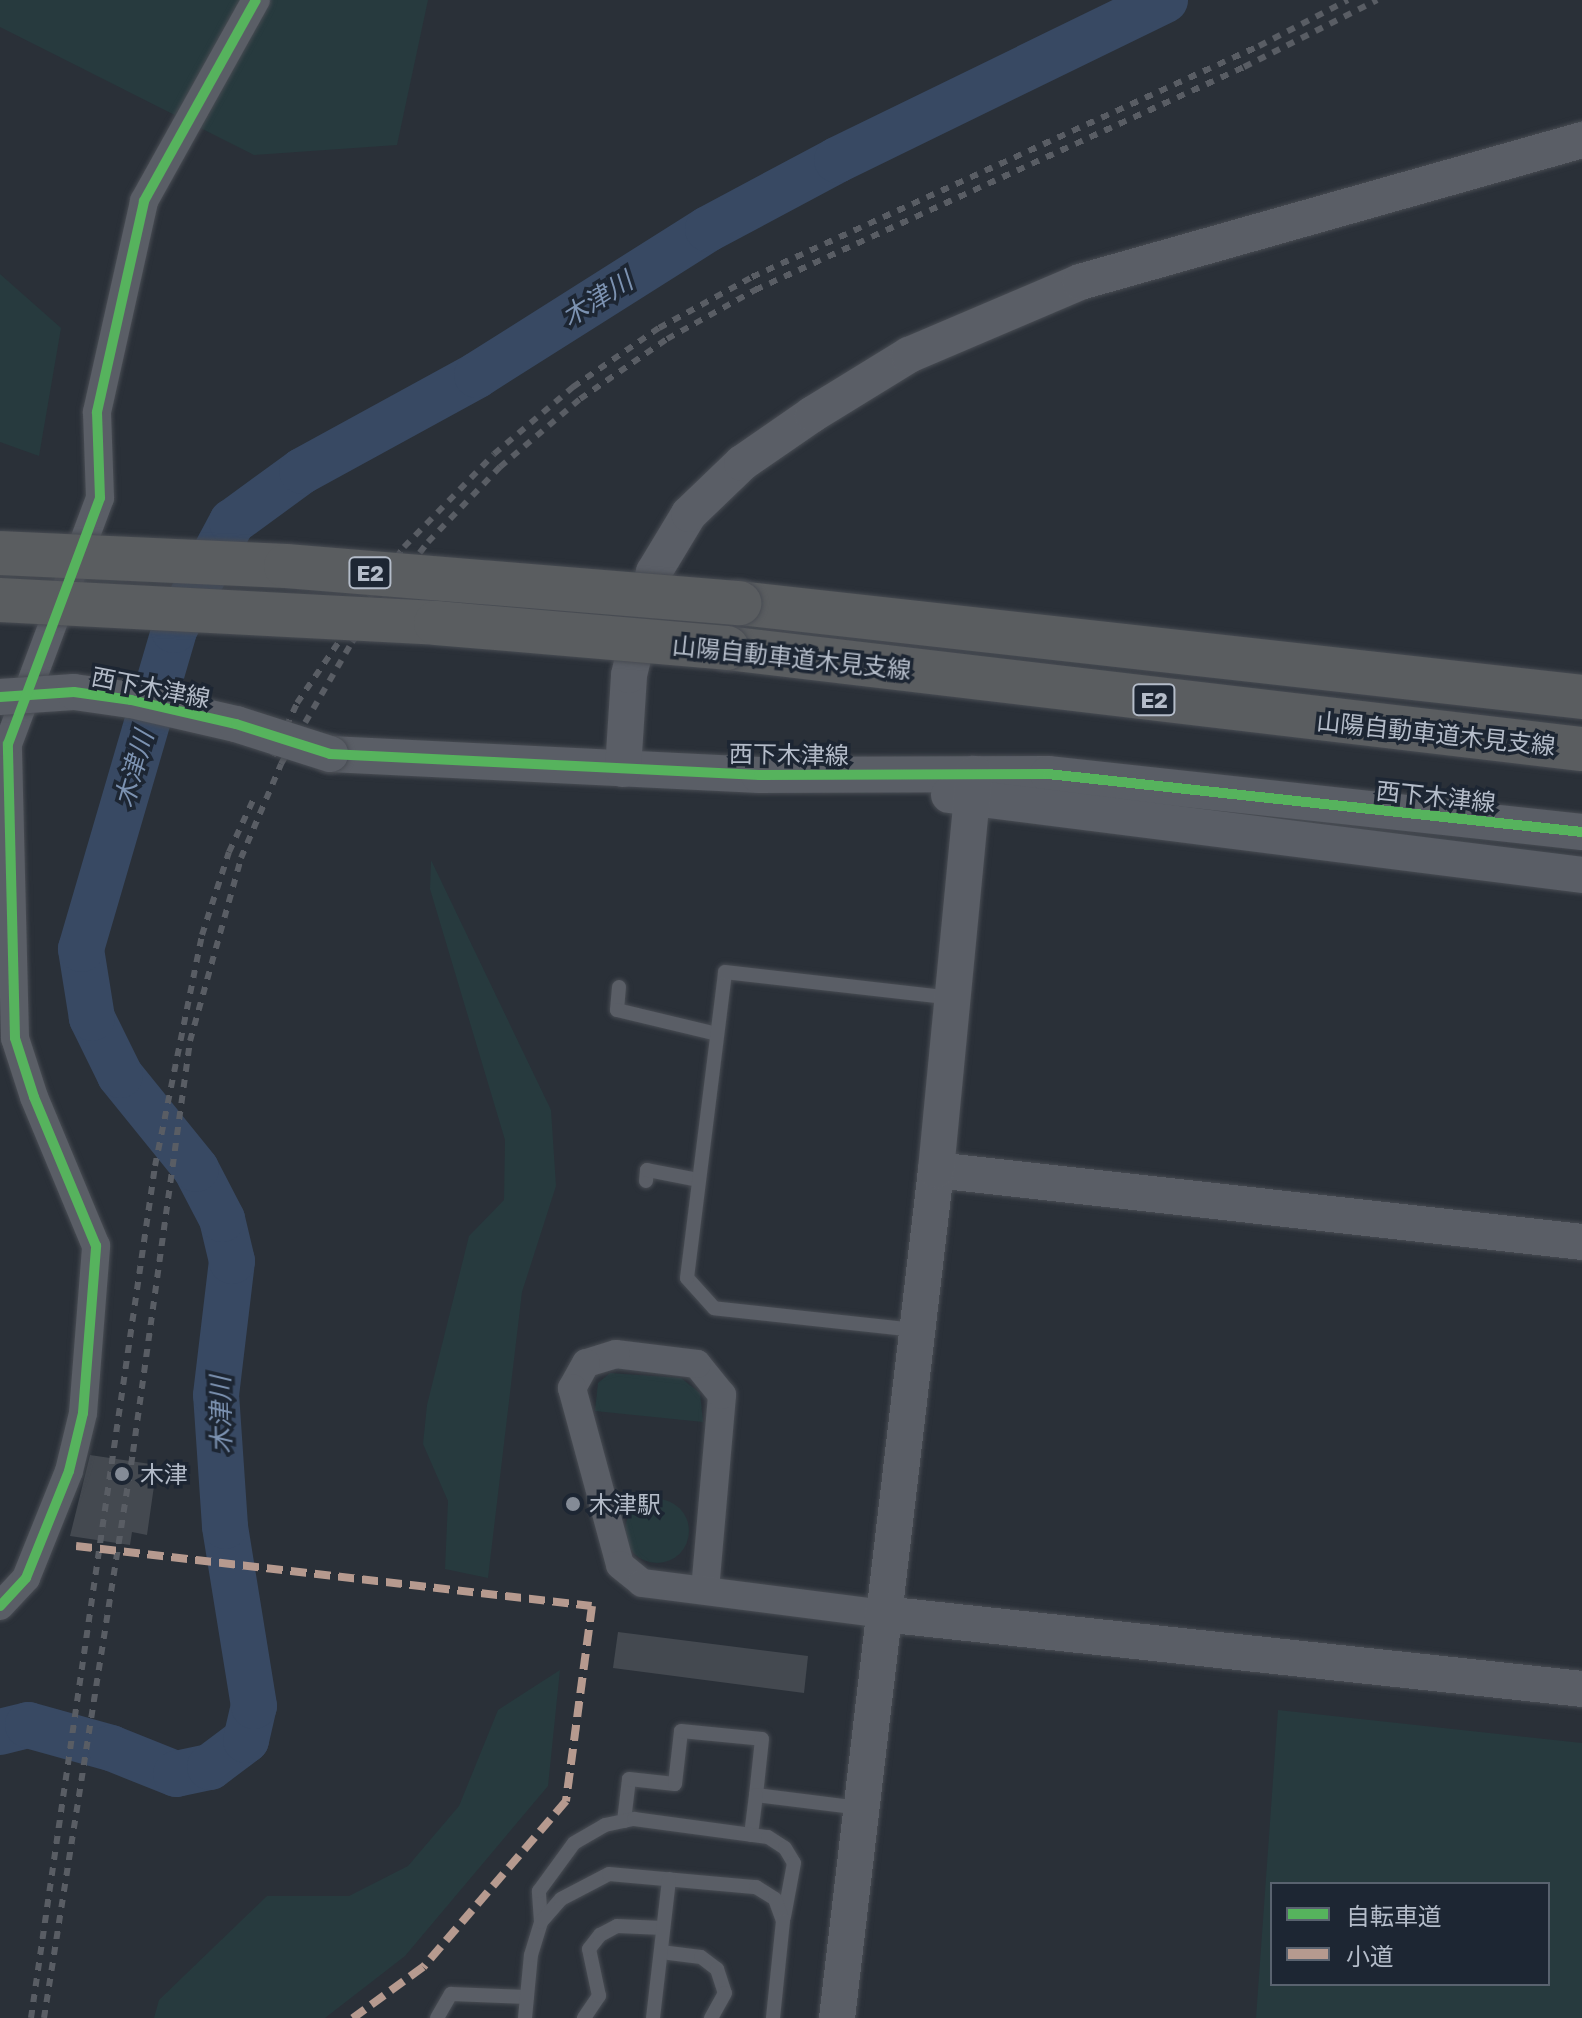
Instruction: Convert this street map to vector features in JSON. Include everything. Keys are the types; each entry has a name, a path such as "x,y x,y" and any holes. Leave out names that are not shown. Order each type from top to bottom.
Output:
{"highway":[{"name":"山陽自動車道木見支線","path":"0,553 286,566 739,603 1582,697"},
{"name":"山陽自動車道木見支線","path":"0,600 436,623 727,648 1582,749"}],"street":[{"path":"0,1606 26,1578 69,1471 83,1413 96,1246 34,1097 15,1038 8,744 100,498 97,412 144,201 256,0"},
{"path":"623,769 629,675 654,572 689,514 742,463 813,414 909,355 1080,282 1582,140"},
{"name":"西下木津線","path":"0,697 74,692 131,700 236,724 330,754 972,786 1582,875"},
{"name":"西下木津線","path":"972,786 1048,774 1582,832"},
{"path":"837,2018 936,1170 972,786"},
{"path":"936,1170 1582,1242"},
{"path":"705,1590 722,1395 697,1364 616,1354 586,1363 572,1388 620,1565 642,1583 883,1614 1582,1689"}],"lane":[{"path":"915,1330 714,1308 687,1278 725,972 952,998"},
{"path":"619,987 617,1010 717,1034"},
{"path":"646,1181 647,1170 699,1180"},
{"path":"624,1821 629,1779 675,1784 681,1731 762,1739 751,1835"},
{"path":"756,1795 861,1808"},
{"path":"525,2018 541,1922 539,1891 574,1843 624,1821 768,1837 785,1848 794,1863 783,1921 773,2018"},
{"path":"541,1922 561,1899 609,1874 756,1887 775,1899 783,1921"},
{"path":"653,2018 669,1879"},
{"path":"584,2018 599,1996 589,1949 600,1935 617,1926 663,1928"},
{"path":"661,1952 701,1957 717,1969 725,1993 711,2018"},
{"path":"437,2018 451,1994 527,1997"}],"green space":[{"path":"0,0 428,0 397,145 254,155 0,27"},
{"path":"0,274 61,328 39,456 0,442"},
{"path":"431,860 551,1110 556,1186 522,1292 488,1578 445,1569 448,1501 423,1444 427,1405 469,1236 504,1200 505,1140 430,889"},
{"path":"610,1373 681,1378 700,1393 703,1422 595,1411 598,1383"},
{"path":"657,1499 669,1501 680,1508 687,1519 687,1543 680,1554 669,1561 657,1563 645,1561 634,1554 627,1543 625,1531 627,1519 634,1508 645,1501"},
{"path":"560,1670 548,1786 405,1956 325,2018 154,2018 159,2000 267,1896 349,1896 408,1866 459,1806 498,1710"},
{"path":"1278,1710 1582,1743 1582,2018 1256,2018"}],"building":[{"path":"90,1455 157,1465 147,1535 132,1532 130,1545 70,1536"},
{"path":"618,1632 808,1656 804,1693 613,1668"}],"waterway":[{"name":"木津川","path":"0,1732 28,1725 111,1748 176,1774 210,1767 246,1740 254,1706 225,1526 216,1395 232,1261 222,1219 196,1169 120,1075 92,1018 81,949 174,630 232,522 302,471 477,375 708,229 837,160 1165,0"}],"railway":[{"path":"273,756 297,703 404,547 494,454 573,387 659,328 752,277 1259,46 1348,0"},
{"path":"44,2018 133,1452 190,1041 241,858 281,764 352,642 428,542 500,467 580,399 667,339 755,290 1244,67 1377,0"},
{"path":"31,2018 155,1166 202,935 229,852 255,796"}],"marked path":[{"path":"76,1546 592,1606 566,1801 423,1967 353,2018"}],"cycle path":[{"path":"0,1606 26,1578 69,1471 83,1413 96,1246 34,1097 15,1038 8,744 100,498 97,412 144,201 256,0"},
{"path":"0,697 74,692 131,700 236,724 330,754 759,775 1048,774 1582,832"}],"place":[{"name":"木津","path":"122,1474"},
{"name":"木津駅","path":"573,1504"}]}
